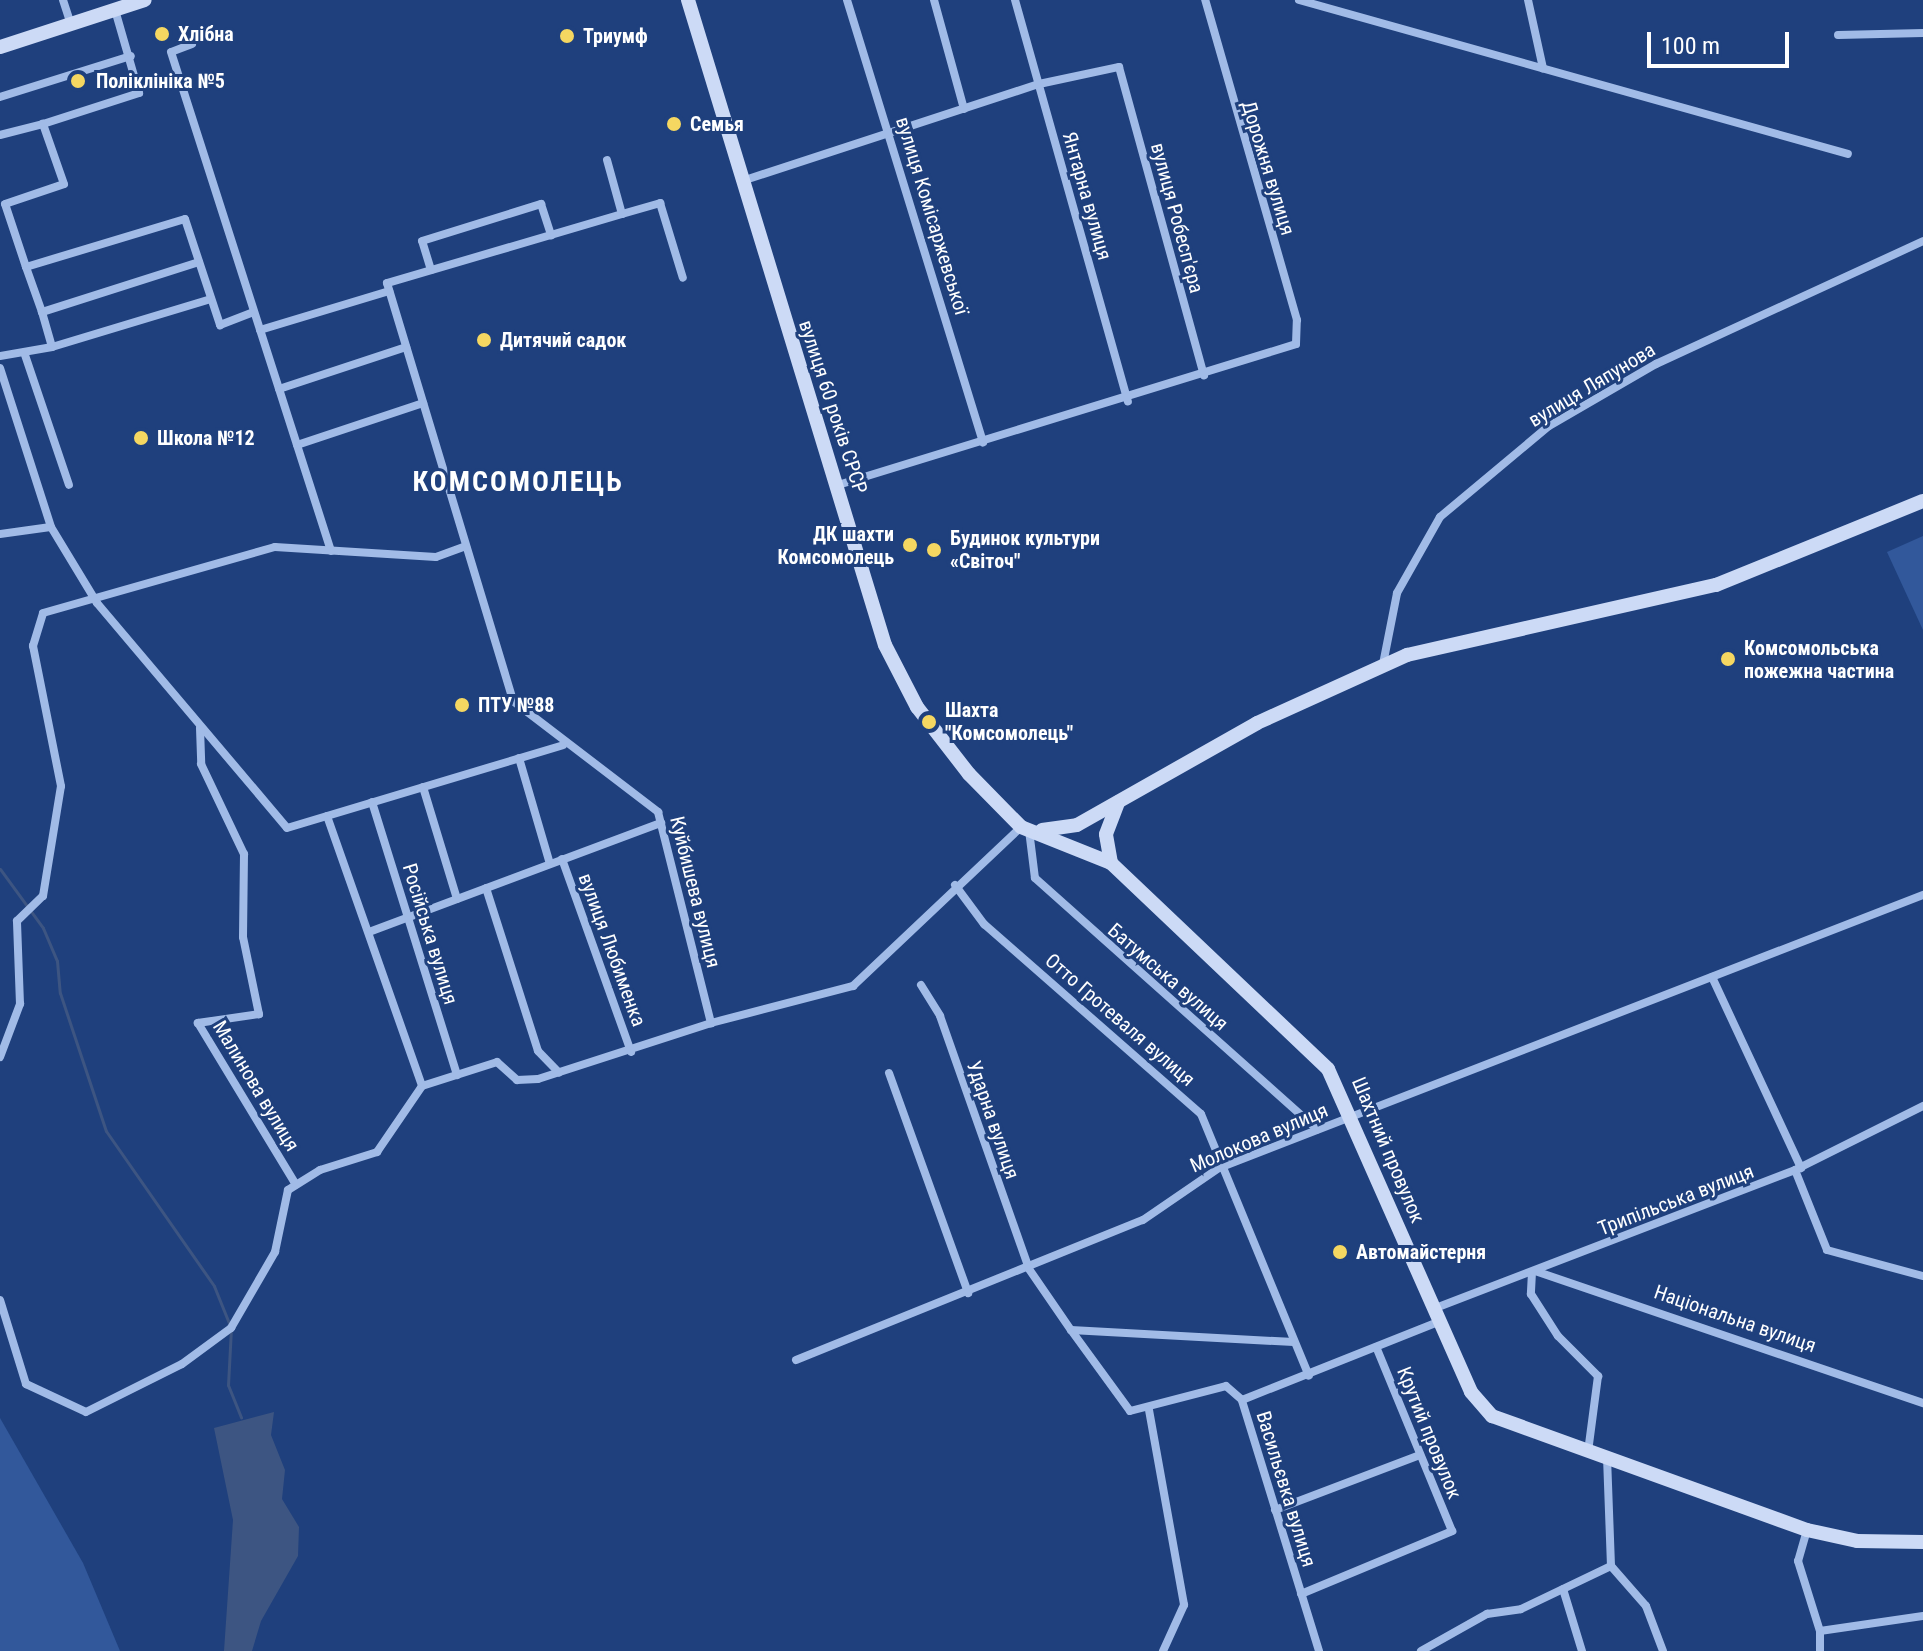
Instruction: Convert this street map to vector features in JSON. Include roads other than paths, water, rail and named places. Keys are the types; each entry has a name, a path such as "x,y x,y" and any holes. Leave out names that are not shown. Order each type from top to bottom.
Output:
{"street":[{"path":"63,0 71,24"},
{"path":"0,47 145,0"},
{"name":"вулиця 60 років СРСР","path":"688,0 740,182 905,686 987,797 1025,828"},
{"name":"вулиця Комісаржевської","path":"847,0 983,443"},
{"path":"934,0 964,109"},
{"name":"Янтарна вулиця","path":"1015,0 1128,401"},
{"name":"Дорожня вулиця","path":"1204,376 1296,344 1297,320 1205,0"},
{"path":"1299,0 1848,154"},
{"path":"1528,0 1543,68"},
{"path":"0,135 136,96 131,56 115,10"},
{"path":"1838,35 1923,33"},
{"path":"192,44 171,52 331,551"},
{"path":"0,97 131,56"},
{"name":"вулиця Робесп'єра","path":"1039,84 1119,67 1204,376"},
{"path":"740,182 1039,84"},
{"path":"43,124 64,184 5,204 52,347"},
{"path":"607,160 622,214"},
{"path":"260,330 431,270 660,203 683,278"},
{"path":"431,270 422,241 541,204 551,235"},
{"path":"26,267 185,219 220,325 254,312"},
{"name":"вулиця Ляпунова","path":"1383,664 1397,593 1440,517 1549,426 1656,364 1923,241"},
{"path":"42,312 199,262"},
{"name":"Куйбишева вулиця","path":"388,287 513,701 563,745 658,812 711,1023"},
{"path":"0,356 25,355 211,299"},
{"path":"279,389 406,347"},
{"path":"25,355 69,485"},
{"path":"0,368 51,527 97,603 287,828 563,745"},
{"path":"838,485 1204,376"},
{"path":"297,445 423,403"},
{"path":"1,1305 26,1384 86,1412 182,1364 231,1328 275,1252 288,1190 377,1152 422,1086 497,1062 517,1080 559,1073 631,1052 711,1023 826,999 853,986 955,885 1025,828 1077,825 1119,800 1383,664 1458,639 1716,585 1923,501"},
{"path":"0,534 51,527"},
{"path":"0,1057 20,1004 17,921 43,896 61,786 33,646 43,613 97,603 275,547 436,557 466,546"},
{"name":"Малинова вулиця","path":"200,727 201,764 244,854 243,937 259,1014 198,1023 296,1185"},
{"path":"519,758 550,864"},
{"path":"423,787 457,899"},
{"path":"1111,863 1106,834 1119,800"},
{"name":"Російська вулиця","path":"372,802 457,1075"},
{"path":"327,816 422,1086"},
{"path":"369,932 661,823"},
{"name":"Шахтний провулок","path":"1025,828 1111,863 1315,1055 1354,1115 1436,1315 1479,1405 1505,1424 1807,1530 1857,1541 1923,1542"},
{"name":"Батумська вулиця","path":"1025,828 1035,878 1317,1129"},
{"name":"вулиця Любименка","path":"562,859 631,1052"},
{"name":"Отто Гротеваля вулиця","path":"955,885 984,924 1189,1100 1208,1128 1219,1168 1309,1376"},
{"path":"486,888 538,1051 559,1073"},
{"name":"Молокова вулиця","path":"796,1360 1029,1269 1143,1220 1219,1168 1923,895"},
{"path":"1712,977 1798,1169 1827,1250 1923,1276"},
{"name":"Ударна вулиця","path":"921,985 940,1016 1029,1269 1130,1411 1149,1410"},
{"path":"889,1073 968,1293"},
{"name":"Трипільська вулиця","path":"1436,1315 1533,1272 1798,1169 1923,1106"},
{"path":"1533,1272 1531,1294 1558,1336 1598,1376 1588,1453"},
{"name":"Національна вулиця","path":"1533,1272 1923,1403"},
{"name":"Васильєвка вулиця","path":"1319,1651 1242,1400 1376,1347 1436,1315"},
{"path":"1071,1330 1294,1342"},
{"name":"Крутий провулок","path":"1301,1594 1452,1531 1376,1347"},
{"path":"1163,1651 1184,1605 1149,1410 1226,1386 1242,1400"},
{"path":"1275,1510 1420,1455"},
{"path":"1607,1459 1611,1566 1646,1606 1663,1651"},
{"path":"1807,1530 1798,1561 1820,1631 1820,1651"},
{"path":"1423,1649 1487,1614 1521,1609 1611,1566"},
{"path":"1563,1589 1582,1651"},
{"path":"1820,1631 1923,1616"}],"waterway":[{"path":"0,869 43,928 57,961 60,993 106,1131 214,1286 231,1328 228,1385 241,1417"}],"place":[{"name":"Хлібна","path":"162,34"},
{"name":"Триумф","path":"567,36"},
{"name":"Поліклініка №5","path":"78,81"},
{"name":"Семья","path":"674,124"},
{"name":"Дитячий садок","path":"484,340"},
{"name":"Школа №12","path":"141,438"},
{"name":"ДК шахти Комсомолець","path":"910,545"},
{"name":"Будинок культури «Світоч\"","path":"934,550"},
{"name":"Комсомольська пожежна частина","path":"1728,659"},
{"name":"ПТУ №88","path":"462,705"},
{"name":"Шахта \"Комсомолець\"","path":"929,722"},
{"name":"Автомайстерня","path":"1340,1252"}],"district":[{"name":"КОМСОМОЛЕЦЬ","path":"518,482"}]}
